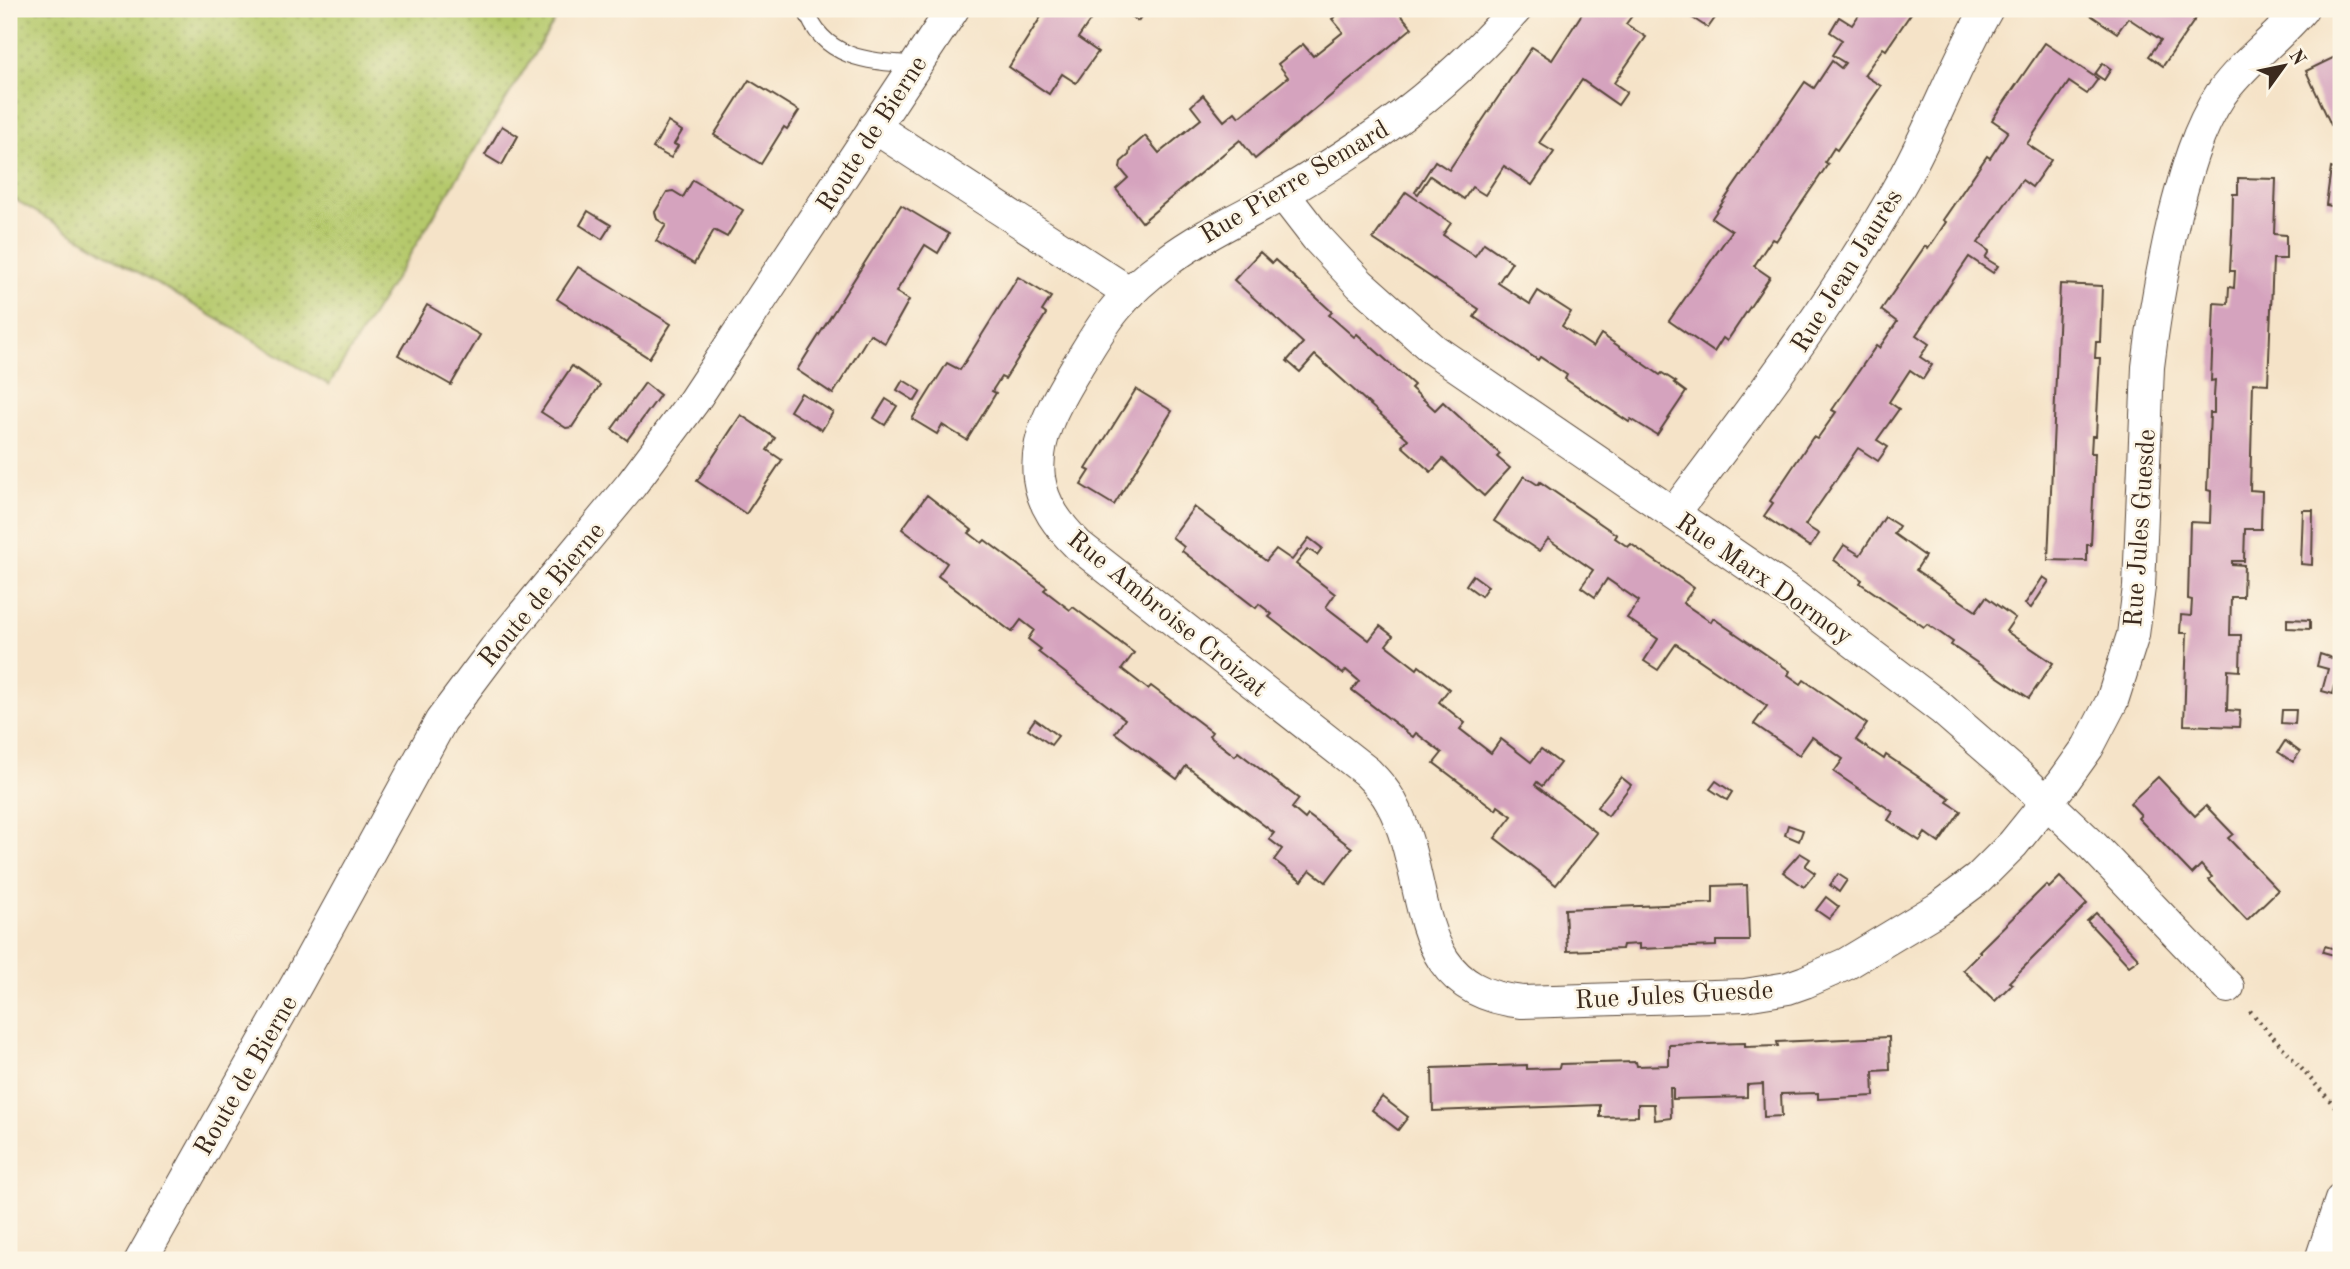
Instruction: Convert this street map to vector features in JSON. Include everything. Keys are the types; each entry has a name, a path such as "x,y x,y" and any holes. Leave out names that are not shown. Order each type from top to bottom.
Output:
{"street":[{"name":"Route de Bierne","path":"141,1260 299,980 440,721 495,649 653,457 731,347 953,9"},
{"name":"Rue Pierre Semard","path":"1130,293 1166,262 1205,235 1283,194 1362,145 1425,97 1478,49 1516,9"},
{"name":"Rue Jean Jaurès","path":"1674,513 1773,383 1852,267 1910,166 1987,9"},
{"name":"Rue Jules Guesde","path":"1471,987 1489,996 1522,1002 1745,995 1788,988 1858,957 1917,922 1978,879 2013,844 2083,755 2102,722 2133,635 2139,587 2149,357 2165,258 2191,155 2210,111 2234,77 2302,9"},
{"path":"874,127 1130,293"},
{"name":"Rue Marx Dormoy","path":"1283,194 1317,238 1360,284 1425,342 1817,613 1919,690 1994,754 2093,846 2228,987"},
{"name":"Rue Ambroise Croizat","path":"1130,293 1092,342 1047,422 1041,441 1039,470 1044,497 1051,513 1078,545 1352,758 1374,779 1391,802 1405,837 1427,928 1434,945 1456,975 1471,987"},
{"path":"2321,1260 2341,1200"}],"lane":[{"path":"806,9 818,33 841,52 883,63 915,64"}],"path":[{"path":"2228,987 2341,1113"}],"green space":[{"path":"9,9 562,9 329,385 9,196"}],"building":[{"path":"1046,9 1098,9 1078,38 1098,52 1076,83 1062,74 1049,94 1009,67"},
{"path":"1121,9 1132,9 1142,15 1138,21"},
{"path":"1345,9 1396,9 1412,28 1255,159 1240,140 1142,222 1116,189 1128,178 1120,168 1130,149 1145,136 1159,153 1201,119 1191,106 1203,95 1224,121 1235,112 1239,117 1288,77 1278,64 1303,44 1313,56 1343,32 1332,19"},
{"path":"1585,9 1637,9 1626,24 1646,37 1614,83 1627,92 1618,105 1582,80 1539,143 1554,152 1532,185 1504,166 1485,195 1472,187 1464,199 1430,176 1418,194 1415,192 1435,161 1449,170 1532,47 1552,60"},
{"path":"1688,9 1701,9 1715,18 1708,28 1685,13"},
{"path":"1863,9 1914,9 1886,50 1883,48 1864,75 1881,86 1837,150 1834,148 1825,162 1828,164 1776,241 1772,239 1754,266 1770,277 1727,341 1723,338 1714,352 1669,321 1732,231 1712,218 1805,82 1814,88 1832,61 1841,68 1845,63 1832,55 1842,40 1830,32 1839,17 1852,25"},
{"path":"2092,9 2184,9 2196,18 2163,66 2149,56 2161,40 2128,18 2117,33 2089,14"},
{"path":"2045,43 2098,79 2087,94 2069,82 2027,144 2051,160 2032,187 2022,180 1978,243 1989,251 1985,258 1998,266 1993,273 1969,257 1916,335 1929,344 1920,357 1932,365 1923,379 1910,370 1889,402 1899,409 1877,440 1888,447 1878,461 1858,448 1805,525 1819,534 1810,547 1764,516 1773,503 1770,501 1813,437 1817,439 1836,412 1832,410 1876,346 1879,348 1897,322 1881,310 1925,246 1928,249 1946,222 1943,220 1987,156 1990,158 2008,131 1992,120"},
{"path":"2341,54 2341,120 2331,125 2306,71"},
{"path":"2103,63 2111,69 2104,80 2095,74"},
{"path":"749,80 799,111 787,129 784,127 761,164 714,135"},
{"path":"668,122 682,131 674,144 678,146 671,158 653,148"},
{"path":"502,126 518,136 502,165 485,155"},
{"path":"2331,168 2341,171 2337,207 2326,205"},
{"path":"2238,178 2276,179 2274,234 2286,235 2286,259 2273,259 2268,384 2253,383 2250,490 2262,491 2261,529 2245,529 2244,561 2232,561 2232,564 2244,565 2243,597 2231,597 2230,635 2241,635 2240,671 2228,670 2227,710 2240,711 2239,727 2184,725 2187,633 2180,633 2181,615 2191,616 2192,600 2188,599 2190,522 2210,523 2211,491 2207,490 2210,413 2214,413 2215,380 2211,381 2214,303 2228,304 2229,287 2234,288 2235,271 2230,271 2233,194 2238,194"},
{"path":"693,180 743,210 727,237 714,230 694,264 656,241 666,225 657,219 655,212 667,192 673,191 683,197"},
{"path":"1406,192 1451,223 1443,235 1475,256 1484,243 1512,262 1498,283 1530,304 1538,291 1571,312 1562,326 1593,347 1601,334 1660,375 1662,373 1676,382 1674,383 1686,392 1657,435 1631,419 1629,422 1565,379 1567,375 1540,357 1538,360 1474,317 1479,309 1373,239"},
{"path":"901,205 949,234 938,253 925,245 896,292 909,300 885,343 870,334 833,394 797,370"},
{"path":"588,211 611,225 602,239 580,225"},
{"path":"1260,252 1272,263 1275,260 1332,312 1329,315 1354,337 1357,334 1414,385 1411,388 1435,410 1443,402 1500,454 1497,457 1510,468 1484,496 1443,459 1431,472 1402,446 1408,439 1315,355 1300,372 1287,361 1303,343 1234,280"},
{"path":"578,267 671,324 649,358 557,299"},
{"path":"1018,277 1051,297 1042,311 1046,314 1005,379 1001,377 992,391 996,393 967,440 942,425 937,434 912,419 947,363 960,370"},
{"path":"2060,284 2102,286 2100,342 2096,342 2095,358 2100,358 2096,436 2092,436 2091,453 2095,453 2091,545 2087,545 2087,561 2048,560"},
{"path":"427,305 480,335 451,385 398,355"},
{"path":"572,366 600,385 572,427 566,428 541,412"},
{"path":"903,380 921,391 915,401 897,390"},
{"path":"645,383 660,395 627,440 612,429"},
{"path":"1136,389 1172,411 1114,505 1081,485 1090,471 1086,469"},
{"path":"801,393 833,412 822,430 790,411"},
{"path":"886,399 897,406 885,425 874,418"},
{"path":"741,415 775,438 767,450 782,460 746,514 697,481"},
{"path":"1524,476 1538,485 1540,482 1617,535 1615,538 1628,547 1631,544 1694,588 1683,603 1711,622 1713,618 1790,671 1788,675 1801,684 1804,680 1867,724 1856,740 1884,759 1886,755 1950,798 1947,802 1961,811 1939,843 1925,833 1920,841 1888,820 1893,812 1834,772 1843,759 1812,737 1799,755 1754,724 1767,706 1676,644 1658,670 1644,661 1658,639 1627,618 1639,601 1607,579 1595,597 1581,587 1593,570 1548,539 1539,551 1494,521"},
{"path":"927,495 972,530 969,533 982,543 985,540 1047,587 1044,590 1070,610 1073,607 1134,653 1122,669 1148,689 1151,686 1212,732 1209,736 1235,756 1238,752 1299,799 1292,808 1305,819 1308,815 1352,848 1326,882 1310,870 1302,881 1274,860 1282,849 1269,839 1274,833 1186,766 1177,779 1115,733 1125,719 1038,652 1041,649 1028,639 1034,630 1021,620 1012,632 938,576 947,563 902,529"},
{"path":"1194,507 1266,561 1276,549 1292,560 1309,538 1322,548 1317,555 1308,549 1296,564 1335,594 1326,607 1369,640 1380,626 1393,636 1386,645 1449,689 1439,702 1465,723 1460,729 1491,753 1501,739 1531,762 1541,749 1560,763 1542,786 1537,782 1535,785 1597,833 1556,885 1495,838 1512,816 1498,806 1496,810 1434,763 1442,753 1416,733 1413,737 1352,690 1359,681 1346,670 1343,674 1269,617 1272,614 1259,604 1256,608 1182,551 1184,547 1172,537"},
{"path":"2303,510 2313,510 2312,565 2301,564"},
{"path":"1885,517 1899,526 1894,534 1925,556 1916,570 1976,611 1986,597 2015,618 2006,631 2053,663 2029,698 1951,645 1953,642 1939,632 1927,624 1924,627 1860,583 1862,580 1834,560 1844,545 1860,555"},
{"path":"1473,575 1488,586 1481,596 1466,585"},
{"path":"2043,577 2049,581 2031,608 2025,604"},
{"path":"2287,619 2310,620 2310,629 2287,628"},
{"path":"2320,654 2341,661 2333,694 2322,691 2328,669 2317,666"},
{"path":"2282,710 2296,710 2295,724 2281,723"},
{"path":"1035,719 1058,736 1051,745 1028,729"},
{"path":"2285,741 2300,752 2293,762 2278,752"},
{"path":"1621,777 1631,785 1608,816 1597,807"},
{"path":"2158,777 2195,816 2206,806 2233,834 2228,838 2278,890 2247,920 2209,880 2212,877 2201,865 2192,874 2138,818 2141,815 2130,803"},
{"path":"1716,781 1732,792 1727,800 1710,789"},
{"path":"1788,825 1803,830 1799,841 1785,835"},
{"path":"1800,853 1810,859 1805,866 1815,873 1804,887 1783,872"},
{"path":"1838,874 1847,880 1839,892 1830,885"},
{"path":"2060,877 2087,904 2009,982 2012,984 1995,1001 1963,970 2046,885 2049,888"},
{"path":"1747,885 1749,941 1716,941 1716,946 1639,949 1639,944 1623,945 1622,949 1567,951 1565,909 1713,903 1713,886"},
{"path":"1826,897 1839,907 1829,919 1816,910"},
{"path":"2096,913 2139,959 2129,966 2087,921"},
{"path":"2338,939 2341,940 2341,957 2323,952 2325,946 2335,949"},
{"path":"1889,1037 1890,1070 1873,1071 1874,1096 1818,1099 1818,1093 1781,1094 1782,1116 1764,1117 1763,1084 1747,1085 1747,1097 1673,1099 1673,1088 1670,1088 1671,1118 1655,1120 1654,1104 1638,1104 1638,1116 1600,1117 1600,1105 1433,1111 1432,1068 1527,1065 1527,1069 1559,1068 1560,1064 1636,1062 1637,1066 1669,1065 1669,1045 1745,1043 1745,1047 1778,1046 1777,1042"},
{"path":"1382,1097 1408,1117 1398,1130 1372,1110"}]}
